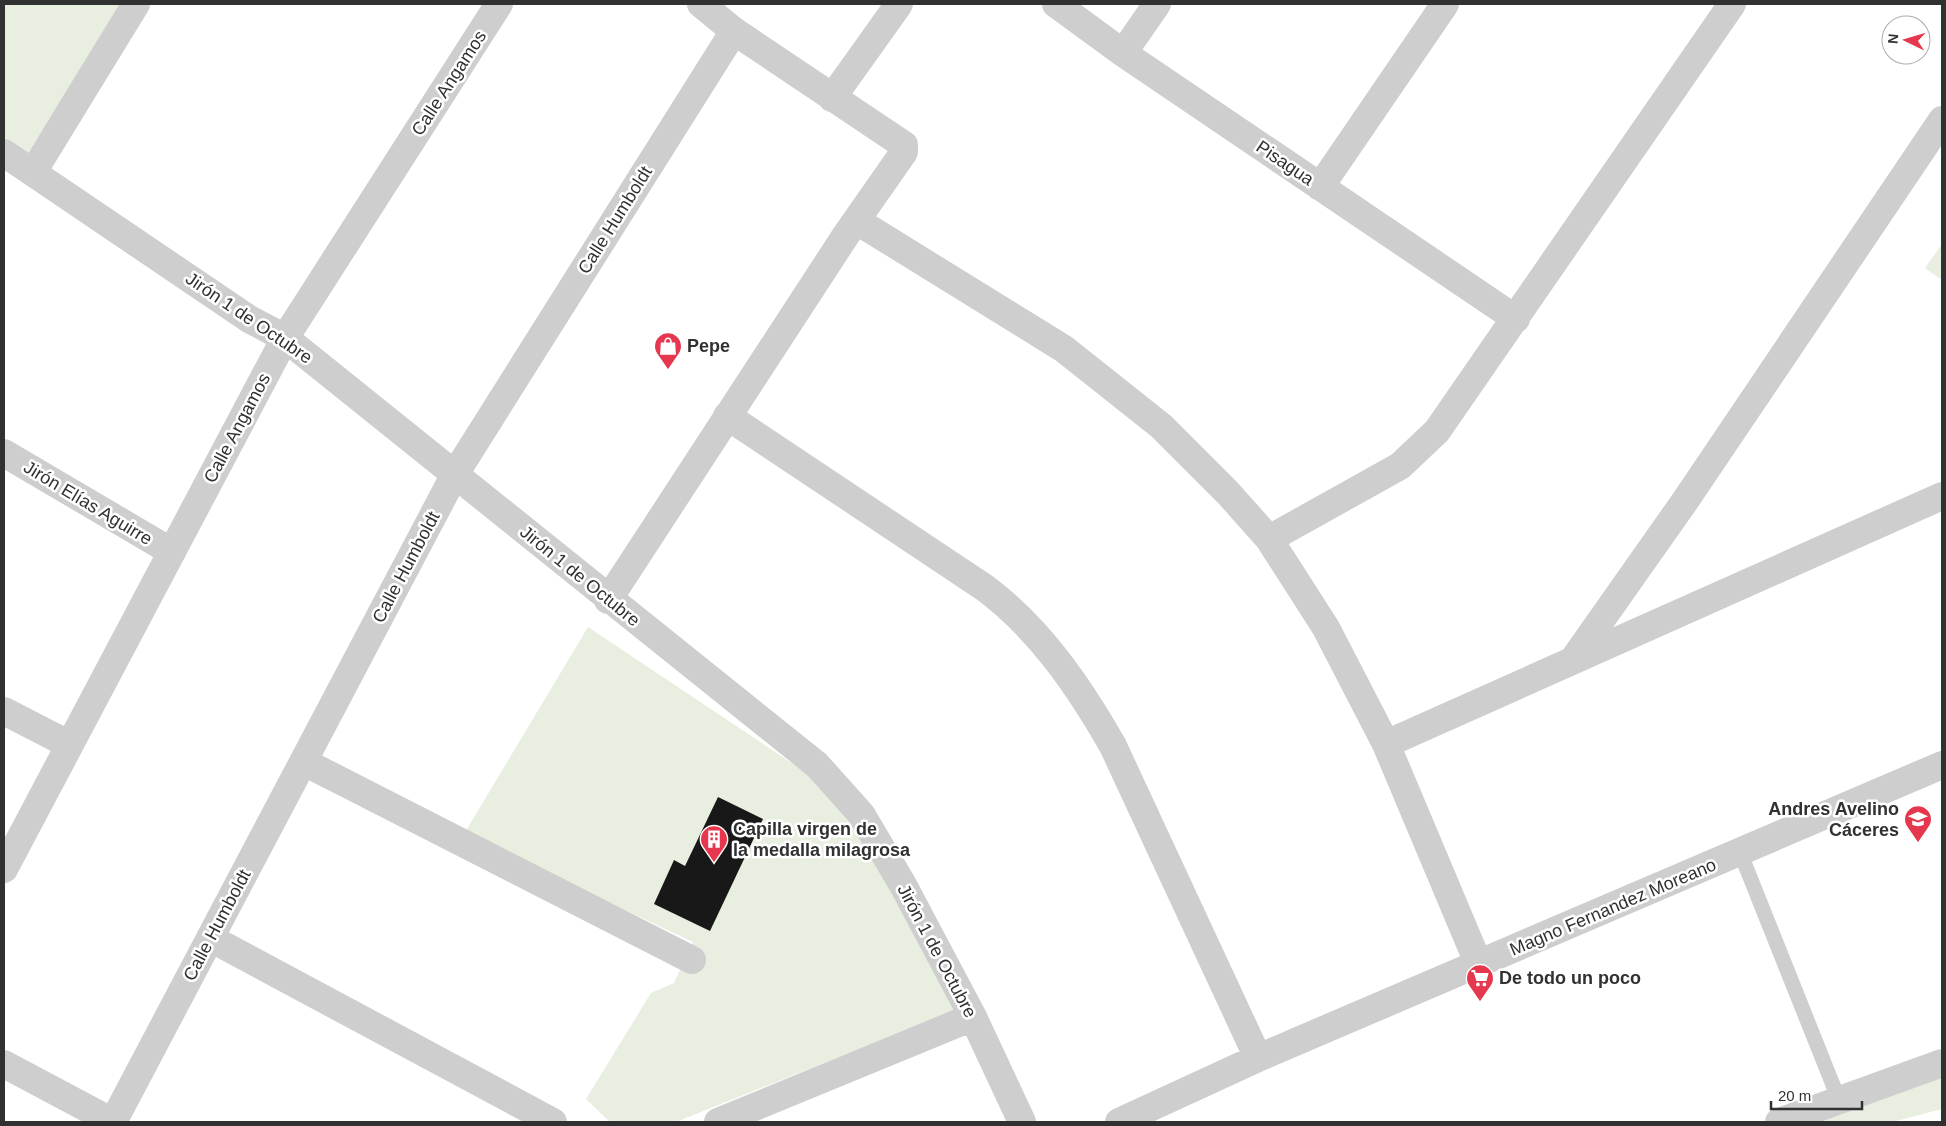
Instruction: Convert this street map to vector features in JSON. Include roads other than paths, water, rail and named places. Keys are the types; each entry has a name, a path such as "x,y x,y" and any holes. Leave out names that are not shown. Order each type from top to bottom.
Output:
{"street":[{"path":"33,172 136,4"},
{"name":"Calle Angamos","path":"4,869 68,744 285,338 499,4"},
{"path":"608,600 904,148 904,146 734,31 702,4"},
{"path":"832,98 898,4"},
{"name":"Pisagua","path":"1056,4 1123,53 1516,319"},
{"path":"1123,53 1157,4"},
{"path":"1320,187 1445,4"},
{"path":"1269,539 1400,466 1437,431 1732,4"},
{"name":"Calle Humboldt","path":"113,1122 455,474 734,31"},
{"path":"1573,660 1685,501 1942,120"},
{"name":"Jirón 1 de Octubre","path":"4,152 249,319 285,338 608,600 817,765 861,814 903,885 973,1017 1022,1122"},
{"path":"857,221 1072,355 1160,426 1228,493 1269,539 1326,628 1386,744 1479,965"},
{"path":"727,416 985,588 1008,606 1057,659 1092,710 1113,746 1258,1058"},
{"name":"Jirón Elías Aguirre","path":"4,453 172,552"},
{"path":"1386,744 1942,496"},
{"path":"4,712 68,744"},
{"path":"304,762 692,960"},
{"name":"Magno Fernandez Moreano","path":"1120,1122 1258,1058 1479,965 1942,765"},
{"path":"210,938 553,1122"},
{"path":"718,1122 973,1017"},
{"path":"1779,1122 1942,1063"},
{"path":"4,1064 113,1122"}],"lane":[{"path":"1740,852 1839,1100"}],"place":[{"name":"Pepe","path":"668,370"},
{"name":"Andres Avelino Cáceres","path":"1918,843"},
{"name":"Capilla virgen de la medalla milagrosa","path":"714,863"},
{"name":"De todo un poco","path":"1480,1002"}]}
